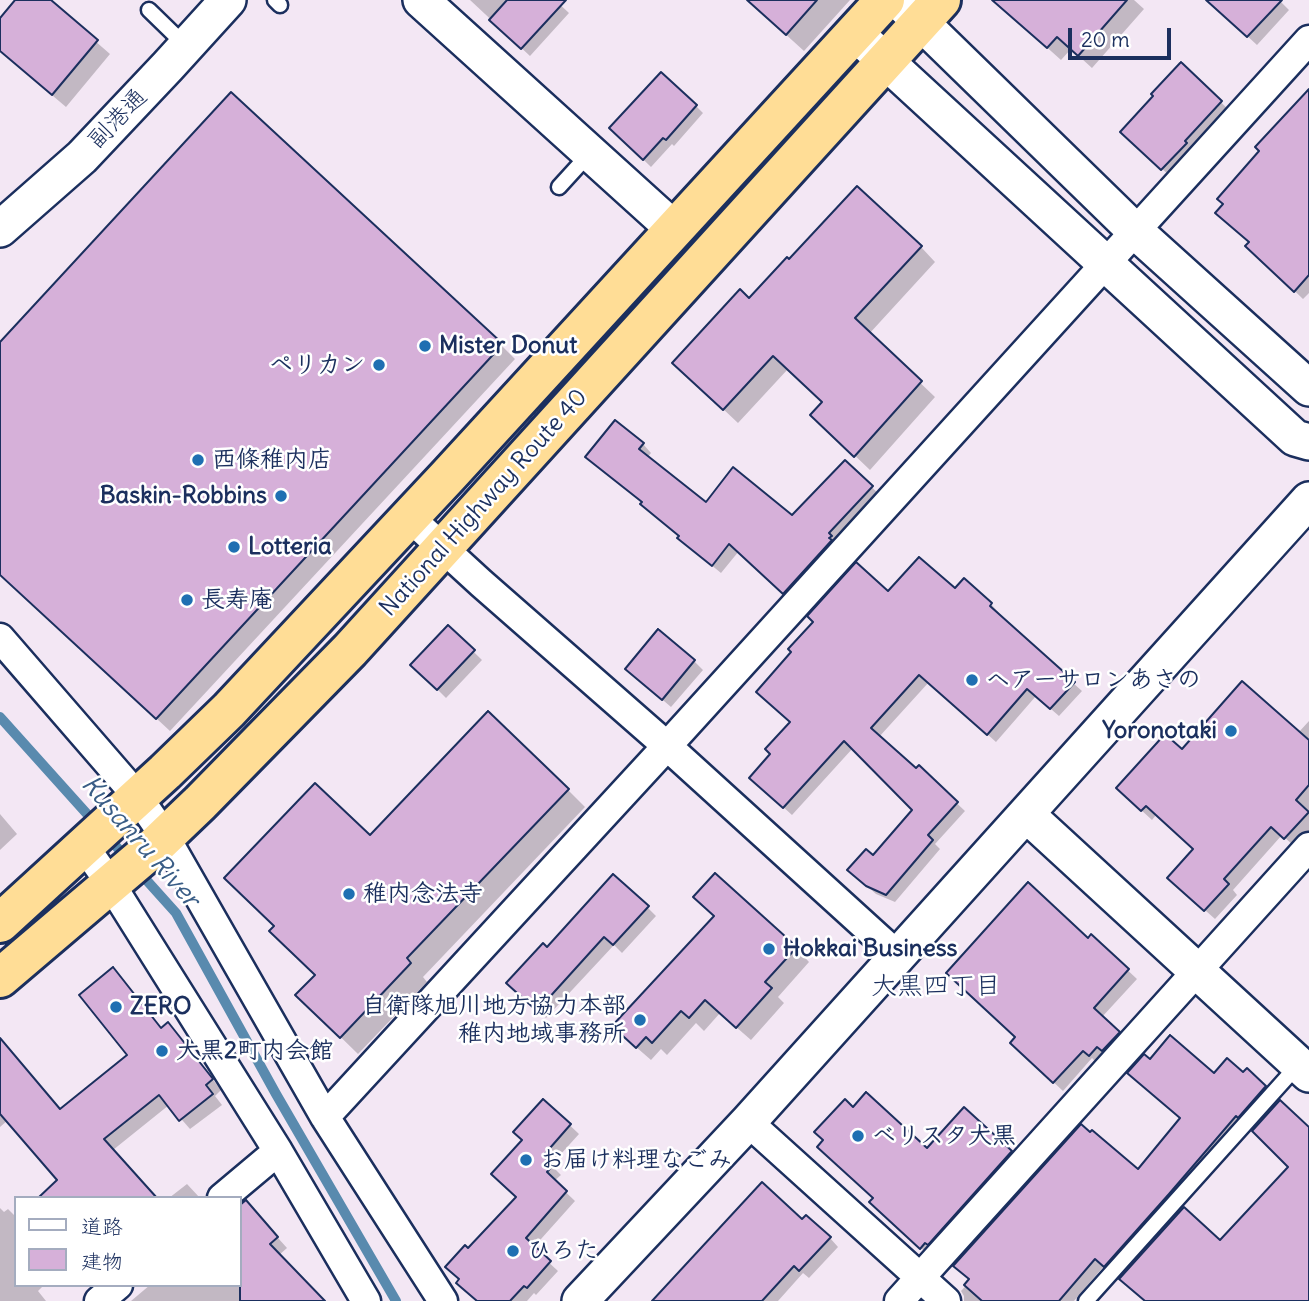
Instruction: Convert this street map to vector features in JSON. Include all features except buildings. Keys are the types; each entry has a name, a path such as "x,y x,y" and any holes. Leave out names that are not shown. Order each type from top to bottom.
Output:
{"highway":[{"name":"National Highway Route 40","path":"0,923 229,710 884,0"},
{"name":"National Highway Route 40","path":"0,978 200,803 351,650 885,61 920,7"}],"street":[{"name":"副港通","path":"0,229 82,157 228,0"},
{"path":"421,0 674,229"},
{"path":"920,7 1134,230 1309,388"},
{"path":"855,33 1295,438 1309,442"},
{"path":"325,1117 667,746 1309,40"},
{"path":"580,1301 748,1122 1309,500"},
{"path":"409,517 897,955"},
{"path":"0,638 110,821 117,878 366,1301"},
{"path":"1027,814 1304,1069"},
{"path":"110,821 159,841 325,1117 443,1301"},
{"path":"899,1301 1309,848"},
{"path":"748,1122 946,1301"},
{"path":"224,1196 278,1151"},
{"path":"99,1301 116,1287"}],"lane":[{"path":"149,10 186,46"},
{"path":"559,187 590,152"},
{"path":"1086,1301 1304,1069"}],"waterway":[{"name":"Kusanru River","path":"0,717 176,913 276,1094 396,1301"}],"place":[{"name":"Mister Donut","path":"425,346"},
{"name":"ペリカン","path":"379,365"},
{"name":"西條稚内店","path":"198,460"},
{"name":"Baskin-Robbins","path":"281,496"},
{"name":"Lotteria","path":"234,547"},
{"name":"長寿庵","path":"187,600"},
{"name":"ヘアーサロンあさの","path":"972,680"},
{"name":"Yoronotaki","path":"1231,731"},
{"name":"稚内念法寺","path":"349,894"},
{"name":"Hokkai Business","path":"769,949"},
{"name":"ZERO","path":"116,1007"},
{"name":"自衛隊旭川地方協力本部 稚内地域事務所","path":"640,1020"},
{"name":"大黒2町内会館","path":"162,1051"},
{"name":"ベリスタ大黒","path":"858,1136"},
{"name":"お届け料理なごみ","path":"526,1160"},
{"name":"ひろた","path":"513,1251"}],"district":[{"name":"大黒四丁目","path":"936,987"}]}
